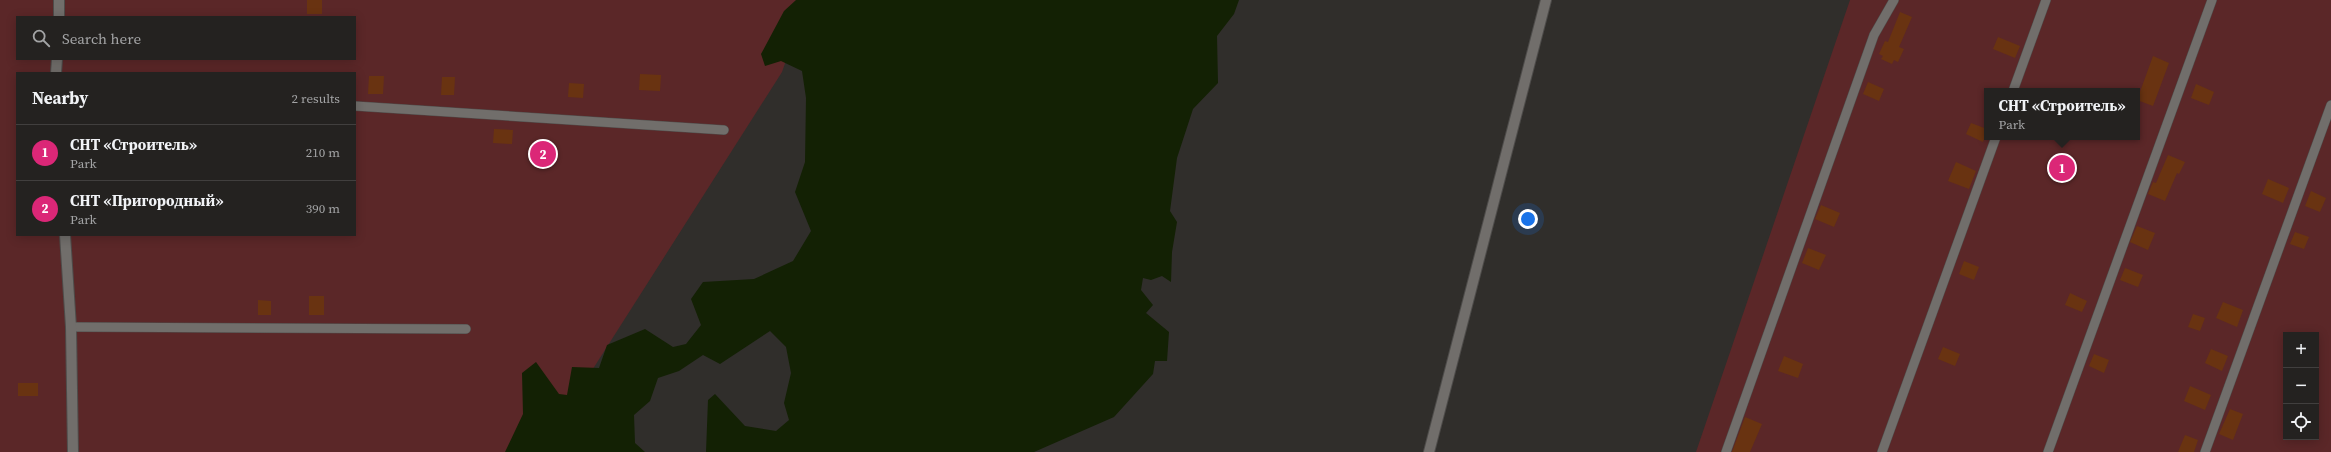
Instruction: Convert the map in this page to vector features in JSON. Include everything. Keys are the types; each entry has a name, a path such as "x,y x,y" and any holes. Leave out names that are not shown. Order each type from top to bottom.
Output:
{"street":[{"path":"59,0 59,16"},
{"path":"1429,452 1546,0"},
{"path":"56,72 57,60"},
{"path":"65,236 71,327 73,452"}],"lane":[{"path":"1726,452 1874,35 1894,0"},
{"path":"2014,88 2046,0"},
{"path":"2048,452 2212,0"},
{"path":"2205,452 2331,105"},
{"path":"356,106 724,130"},
{"path":"1882,452 1995,140"},
{"path":"71,327 466,329"}],"shaded area":[{"path":"0,0 807,0 782,72 540,452 0,452"},
{"path":"796,0 1239,0 1234,14 1217,36 1218,83 1193,109 1177,158 1170,211 1177,222 1172,252 1171,282 1162,276 1151,280 1143,278 1141,290 1153,305 1146,313 1169,332 1167,361 1155,361 1153,374 1114,417 1034,452 706,452 708,400 715,394 745,426 776,431 789,420 784,403 791,373 786,347 770,331 720,364 703,355 679,371 658,378 650,401 634,415 635,443 645,452 505,452 523,414 522,373 536,362 559,394 567,395 572,367 599,368 607,345 645,329 673,347 686,344 701,325 691,299 703,282 754,279 793,261 811,231 795,192 805,162 806,98 802,71 781,61 765,66 761,54 784,11"},
{"path":"1850,0 2331,0 2331,452 1696,452"}],"building":[{"path":"307,0 322,0 322,14 307,14"},
{"path":"1900,12 1912,17 1899,47 1904,49 1898,62 1894,60 1892,64 1881,59 1883,56 1879,54 1885,41 1888,42"},
{"path":"1998,37 2020,46 2015,58 1993,49"},
{"path":"2153,56 2169,63 2153,106 2140,101 2140,92"},
{"path":"640,74 661,75 660,91 639,90"},
{"path":"369,76 384,76 383,94 368,94"},
{"path":"442,77 455,77 454,95 441,95"},
{"path":"1868,82 1884,89 1879,101 1863,94"},
{"path":"569,83 584,84 583,98 568,97"},
{"path":"2196,84 2214,92 2209,105 2191,98"},
{"path":"1971,123 1984,128 1983,142 1966,134"},
{"path":"494,129 513,130 512,144 493,143"},
{"path":"2168,155 2185,162 2179,174 2177,173 2165,201 2148,194 2153,182 2156,183"},
{"path":"1956,162 1976,171 1969,189 1948,181"},
{"path":"2268,179 2289,188 2283,203 2262,194"},
{"path":"2311,191 2326,198 2320,212 2305,206"},
{"path":"1821,205 1840,213 1834,227 1815,219"},
{"path":"2137,226 2155,233 2148,250 2130,242"},
{"path":"2295,232 2309,237 2304,249 2290,244"},
{"path":"1808,248 1826,255 1819,270 1802,263"},
{"path":"1964,261 1979,267 1974,280 1959,274"},
{"path":"2125,268 2143,275 2138,287 2120,280"},
{"path":"2070,293 2087,301 2082,312 2065,305"},
{"path":"309,296 324,296 324,315 309,315"},
{"path":"258,300 271,301 271,315 258,315"},
{"path":"2223,302 2243,310 2237,327 2216,318"},
{"path":"2193,314 2205,318 2200,331 2188,327"},
{"path":"1943,347 1960,354 1955,366 1938,359"},
{"path":"2211,349 2228,356 2222,371 2205,363"},
{"path":"2094,354 2109,360 2104,373 2089,366"},
{"path":"1784,356 1803,364 1798,378 1778,371"},
{"path":"18,383 38,383 38,396 18,396"},
{"path":"2190,386 2211,395 2205,410 2184,401"},
{"path":"2230,409 2243,414 2233,440 2219,434"},
{"path":"1745,417 1762,424 1750,452 1732,452"},
{"path":"2185,435 2198,440 2194,452 2178,452"}],"place":[{"name":"СНТ «Пригородный»","path":"543,154"},
{"name":"СНТ «Строитель»","path":"2062,168"}]}
